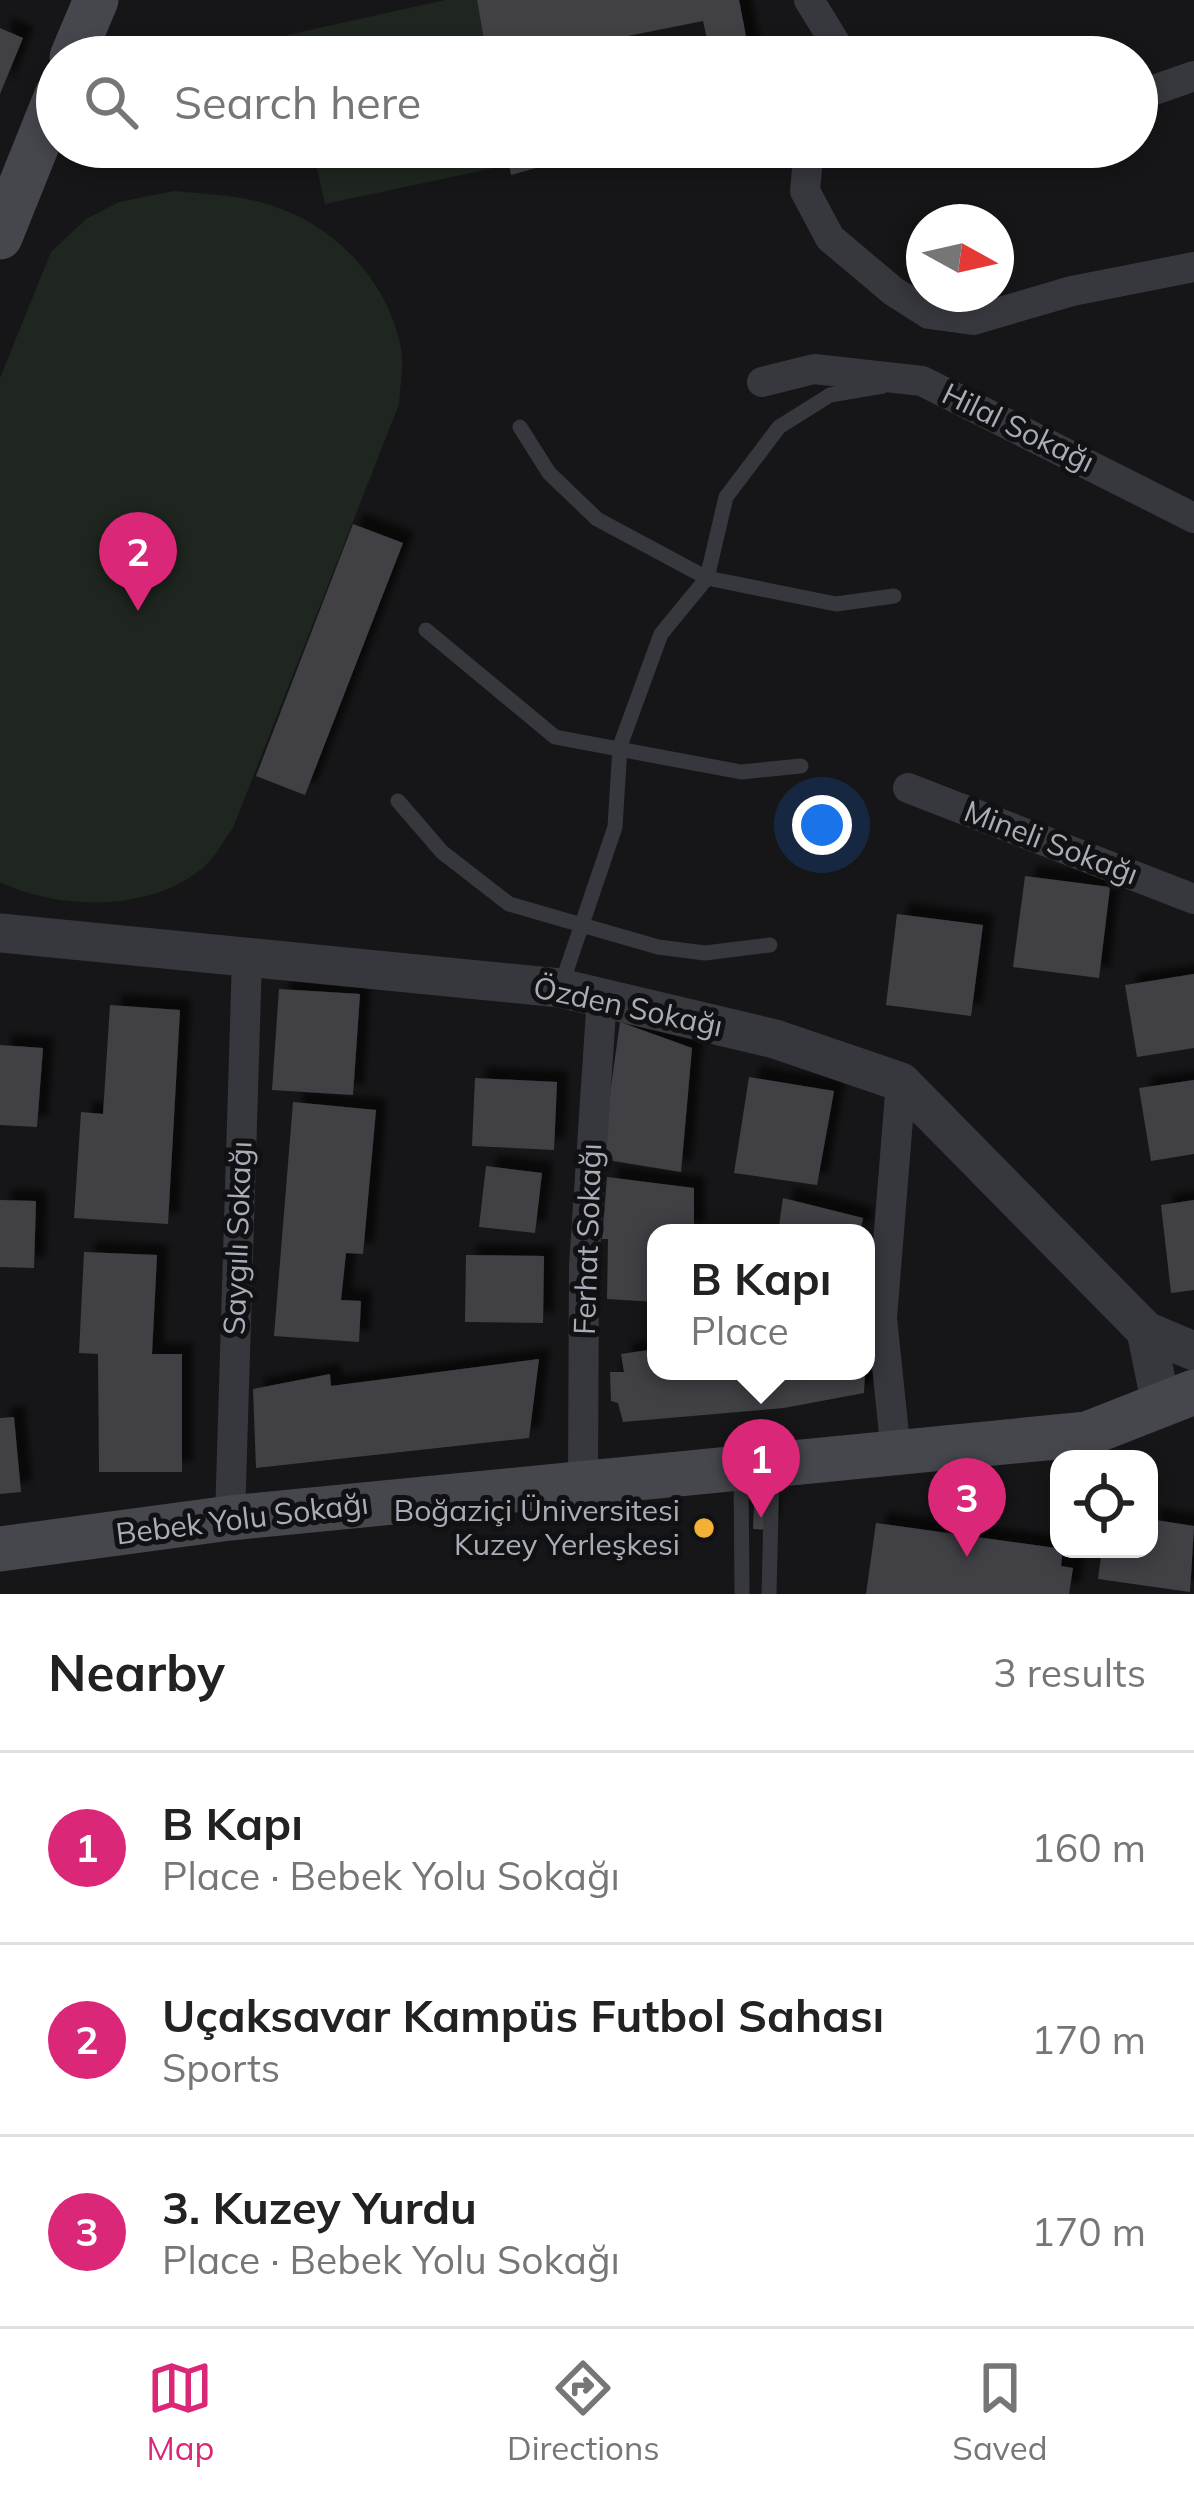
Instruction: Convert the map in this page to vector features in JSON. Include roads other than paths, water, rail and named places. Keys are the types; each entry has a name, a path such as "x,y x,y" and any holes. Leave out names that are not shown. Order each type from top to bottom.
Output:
{"main road":[{"path":"81,36 96,0"},
{"path":"0,237 36,147"},
{"name":"Bebek Yolu Sokağı","path":"0,1549 230,1518 1088,1434 1178,1398"}],"street":[{"path":"809,0 831,36"},
{"path":"1158,89 1194,76"},
{"path":"808,168 806,191 830,238 893,291 929,314 973,320 1072,291 1194,267"},
{"name":"Hilal Sokağı","path":"762,382 814,369 922,380 1194,518"},
{"name":"Mineli Sokağı","path":"908,788 1194,899"},
{"name":"Özden Sokağı","path":"0,933 560,988 776,1040 901,1082 1146,1331 1194,1351"},
{"name":"Saygılı Sokağı","path":"230,1518 247,958"},
{"name":"Ferhat Sokağı","path":"583,1482 584,1266 602,996"},
{"path":"896,1453 883,1318 901,1082"},
{"path":"1146,1331 1178,1398"}],"lane":[{"path":"560,988 615,826 620,746 661,634 707,578 726,497 779,427 830,395 922,380"},
{"path":"520,427 549,473 597,519 707,578 836,604 894,596"},
{"path":"426,630 555,737 741,772 801,766"},
{"path":"398,801 442,852 508,904 658,946 705,953 770,945"},
{"path":"742,1594 757,1466"},
{"path":"757,1466 769,1594"}],"place":[{"name":"Uçaksavar Kampüs Futbol Sahası","path":"138,611"},
{"name":"B Kapı","path":"761,1518"},
{"name":"Boğaziçi Üniversitesi Kuzey Yerleşkesi","path":"704,1528"},
{"name":"3. Kuzey Yurdu","path":"967,1557"}]}
